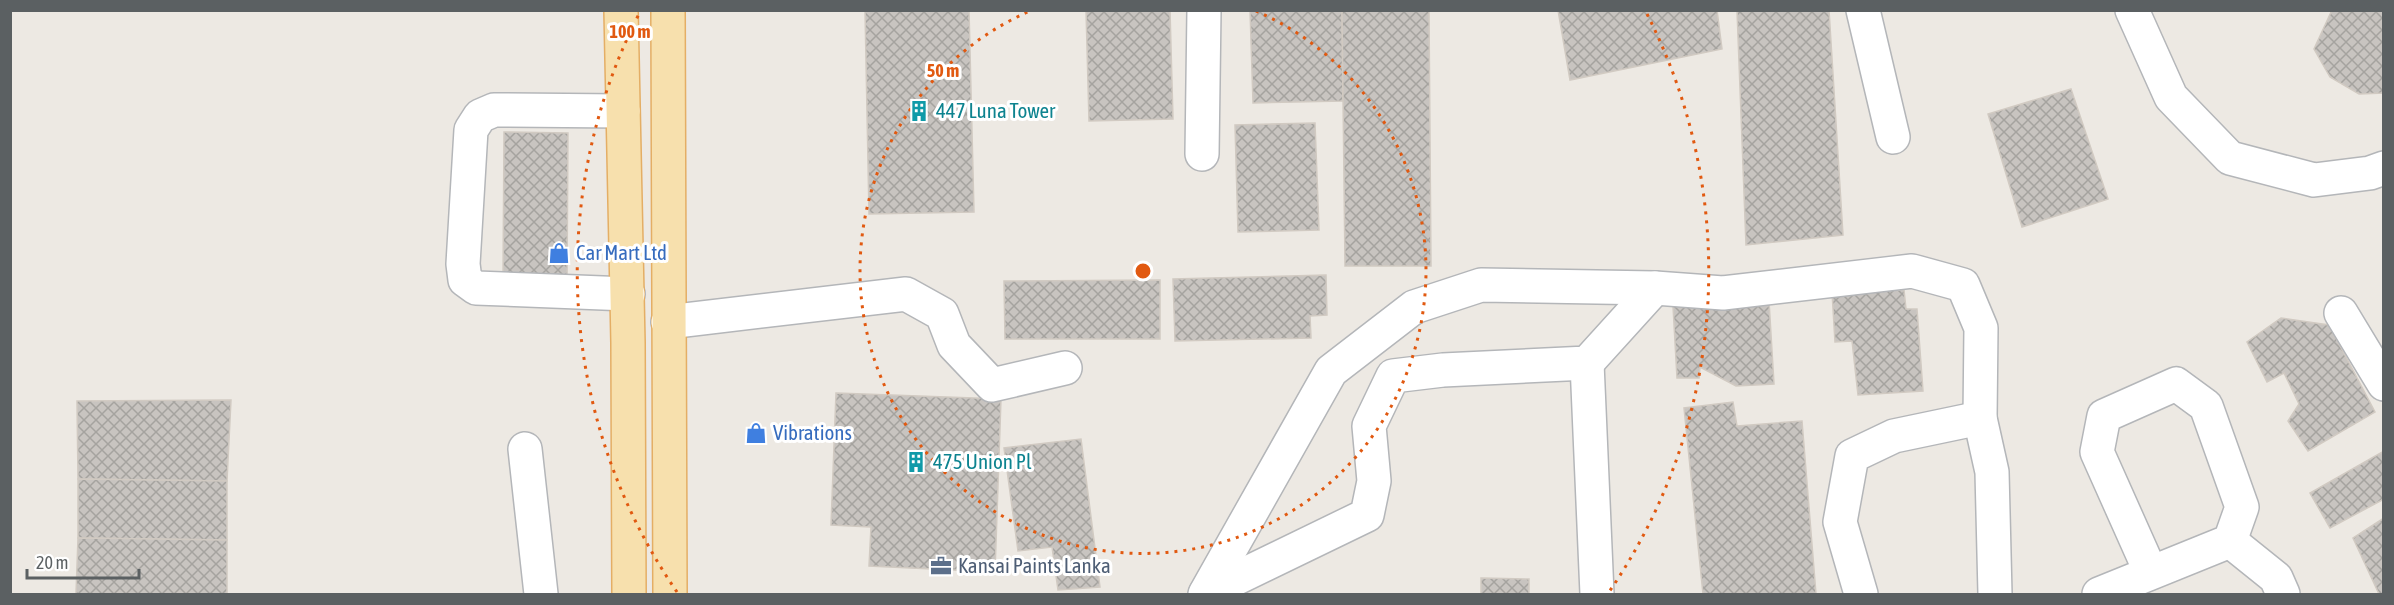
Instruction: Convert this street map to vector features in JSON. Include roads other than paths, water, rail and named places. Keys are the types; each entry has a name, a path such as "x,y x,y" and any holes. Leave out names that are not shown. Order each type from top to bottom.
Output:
{"main road":[{"path":"621,10 628,294 629,594"},
{"path":"668,10 670,594"}],"street":[{"path":"1202,154 1204,10"},
{"path":"1863,10 1893,137"},
{"path":"2132,10 2171,97 2230,158 2314,180 2370,173 2384,168"},
{"path":"623,111 494,110 480,116 471,130 463,264 465,280 476,288 628,294"},
{"path":"1205,594 1331,371 1414,307 1481,285 1655,288 1723,293 1912,271 1963,285 1981,328 1980,418 1992,472 1995,594"},
{"path":"1597,594 1587,363 1655,288"},
{"path":"668,322 906,294 942,314 954,345 992,385 1065,368"},
{"path":"2341,314 2384,384"},
{"path":"1205,594 1366,515 1374,481 1369,426 1394,376 1443,370 1587,363"},
{"path":"2099,594 2151,573 2230,541 2242,507 2206,406 2176,384 2104,416 2097,452 2151,573"},
{"path":"1861,594 1840,522 1852,456 1894,436 1980,418"},
{"path":"525,449 541,594"},
{"path":"2230,541 2276,578 2283,594"}],"place":[{"name":"447 Luna Tower","path":"919,111"},
{"name":"Car Mart Ltd","path":"559,253"},
{"name":"Vibrations","path":"756,433"},
{"name":"475 Union Pl","path":"916,462"},
{"name":"Kansai Paints Lanka","path":"941,566"}]}
